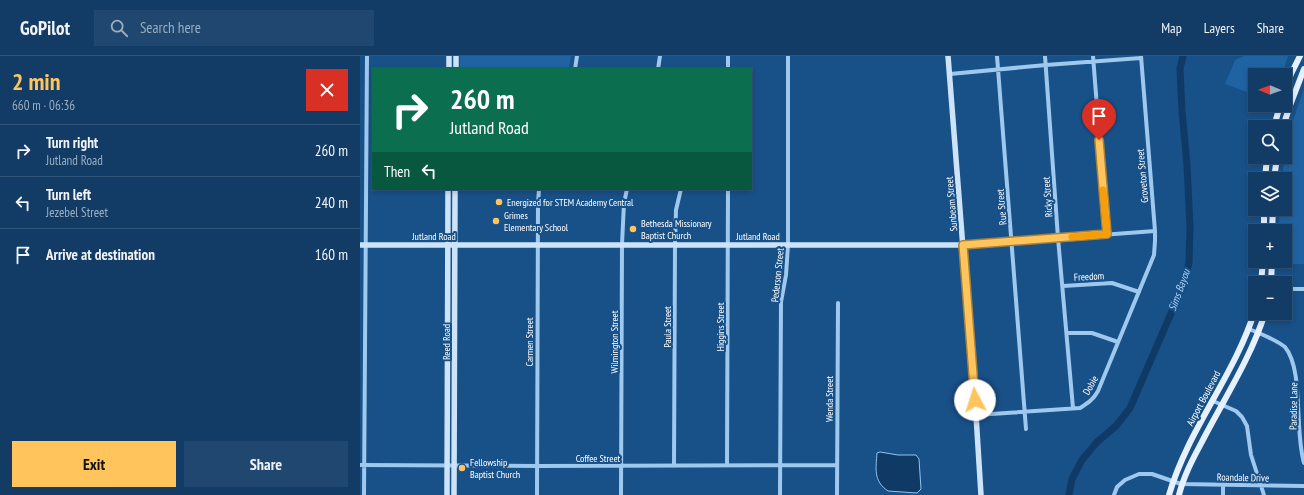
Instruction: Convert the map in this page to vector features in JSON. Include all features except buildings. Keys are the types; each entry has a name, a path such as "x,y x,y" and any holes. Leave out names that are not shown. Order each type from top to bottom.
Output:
{"main road":[{"path":"1292,72 1300,56"},
{"path":"1292,100 1304,69"},
{"name":"Airport Boulevard","path":"1169,495 1189,447 1249,329 1252,320"},
{"name":"Airport Boulevard","path":"1179,495 1181,484 1246,359 1263,320"}],"street":[{"path":"364,495 362,465 363,245 367,56"},
{"path":"449,56 449,68"},
{"path":"456,56 456,68"},
{"path":"575,68 577,56"},
{"path":"658,68 660,56"},
{"path":"728,56 728,68"},
{"name":"Pederson Street","path":"780,495 781,302 786,275 788,245 788,56"},
{"name":"Sunbeam Street","path":"948,56 981,495"},
{"name":"Rue Street","path":"997,56 1026,429"},
{"name":"Ricky Street","path":"1045,56 1058,238 1073,408"},
{"path":"1093,56 1107,234"},
{"path":"950,74 1141,57"},
{"name":"Groveton Street","path":"1139,292 1154,255 1155,241 1141,57"},
{"name":"Reed Road","path":"447,495 448,190"},
{"name":"Reed Road","path":"454,495 455,190"},
{"name":"Carmen Street","path":"537,495 539,190"},
{"name":"Wilmington Street","path":"621,495 622,244 624,203 627,190"},
{"name":"Paula Street","path":"674,466 675,245 676,210 680,190"},
{"name":"Higgins Street","path":"727,465 728,190"},
{"name":"Jutland Road","path":"363,245 963,245 1155,231"},
{"name":"Freedom","path":"1063,286 1112,283 1139,292"},
{"path":"1292,289 1304,290"},
{"name":"Dobie","path":"976,415 1080,408 1088,404 1098,391 1139,292"},
{"name":"Wenda Street","path":"837,495 838,303"},
{"path":"448,310 455,310"},
{"name":"Paradise Lane","path":"1249,329 1286,347 1296,360 1300,373"},
{"path":"1067,333 1092,333 1118,342"},
{"path":"448,382 455,382"},
{"name":"Paradise Lane","path":"1302,387 1300,433 1304,462"},
{"path":"1213,400 1236,411 1242,417 1247,426 1251,455 1264,495"},
{"name":"Coffee Street","path":"362,465 837,465"},
{"path":"1114,495 1117,487 1125,480 1139,474 1152,474 1181,484"},
{"name":"Roandale Drive","path":"1181,484 1304,486"},
{"path":"1223,484 1223,495"}],"shaded area":[{"path":"460,56 571,56 569,68 460,68"},
{"path":"1244,56 1288,56 1284,68 1248,68 1248,92 1225,84 1235,60"},
{"path":"1304,90 1304,264 1292,264 1292,224 1279,224 1279,216 1292,216 1292,172 1283,172 1284,164 1292,164 1292,127"},
{"path":"880,452 898,455 916,455 919,459 921,489 917,493 888,491 883,487 876,474 877,453"}],"waterway":[{"name":"Sims Bayou","path":"1069,495 1072,479 1082,460 1097,442 1116,426 1130,408 1182,288 1189,263 1190,227 1180,69 1183,56"}],"slow traffic":[{"path":"1072,237 1107,234 1103,190"}],"place":[{"name":"Energized for STEM Academy Central","path":"499,202"},
{"name":"Grimes Elementary School","path":"496,221"},
{"name":"Bethesda Missionary Baptist Church","path":"633,229"},
{"name":"Fellowship Baptist Church","path":"462,468"}],"route":[{"path":"975,400 963,245 1107,234 1099,140"}]}
